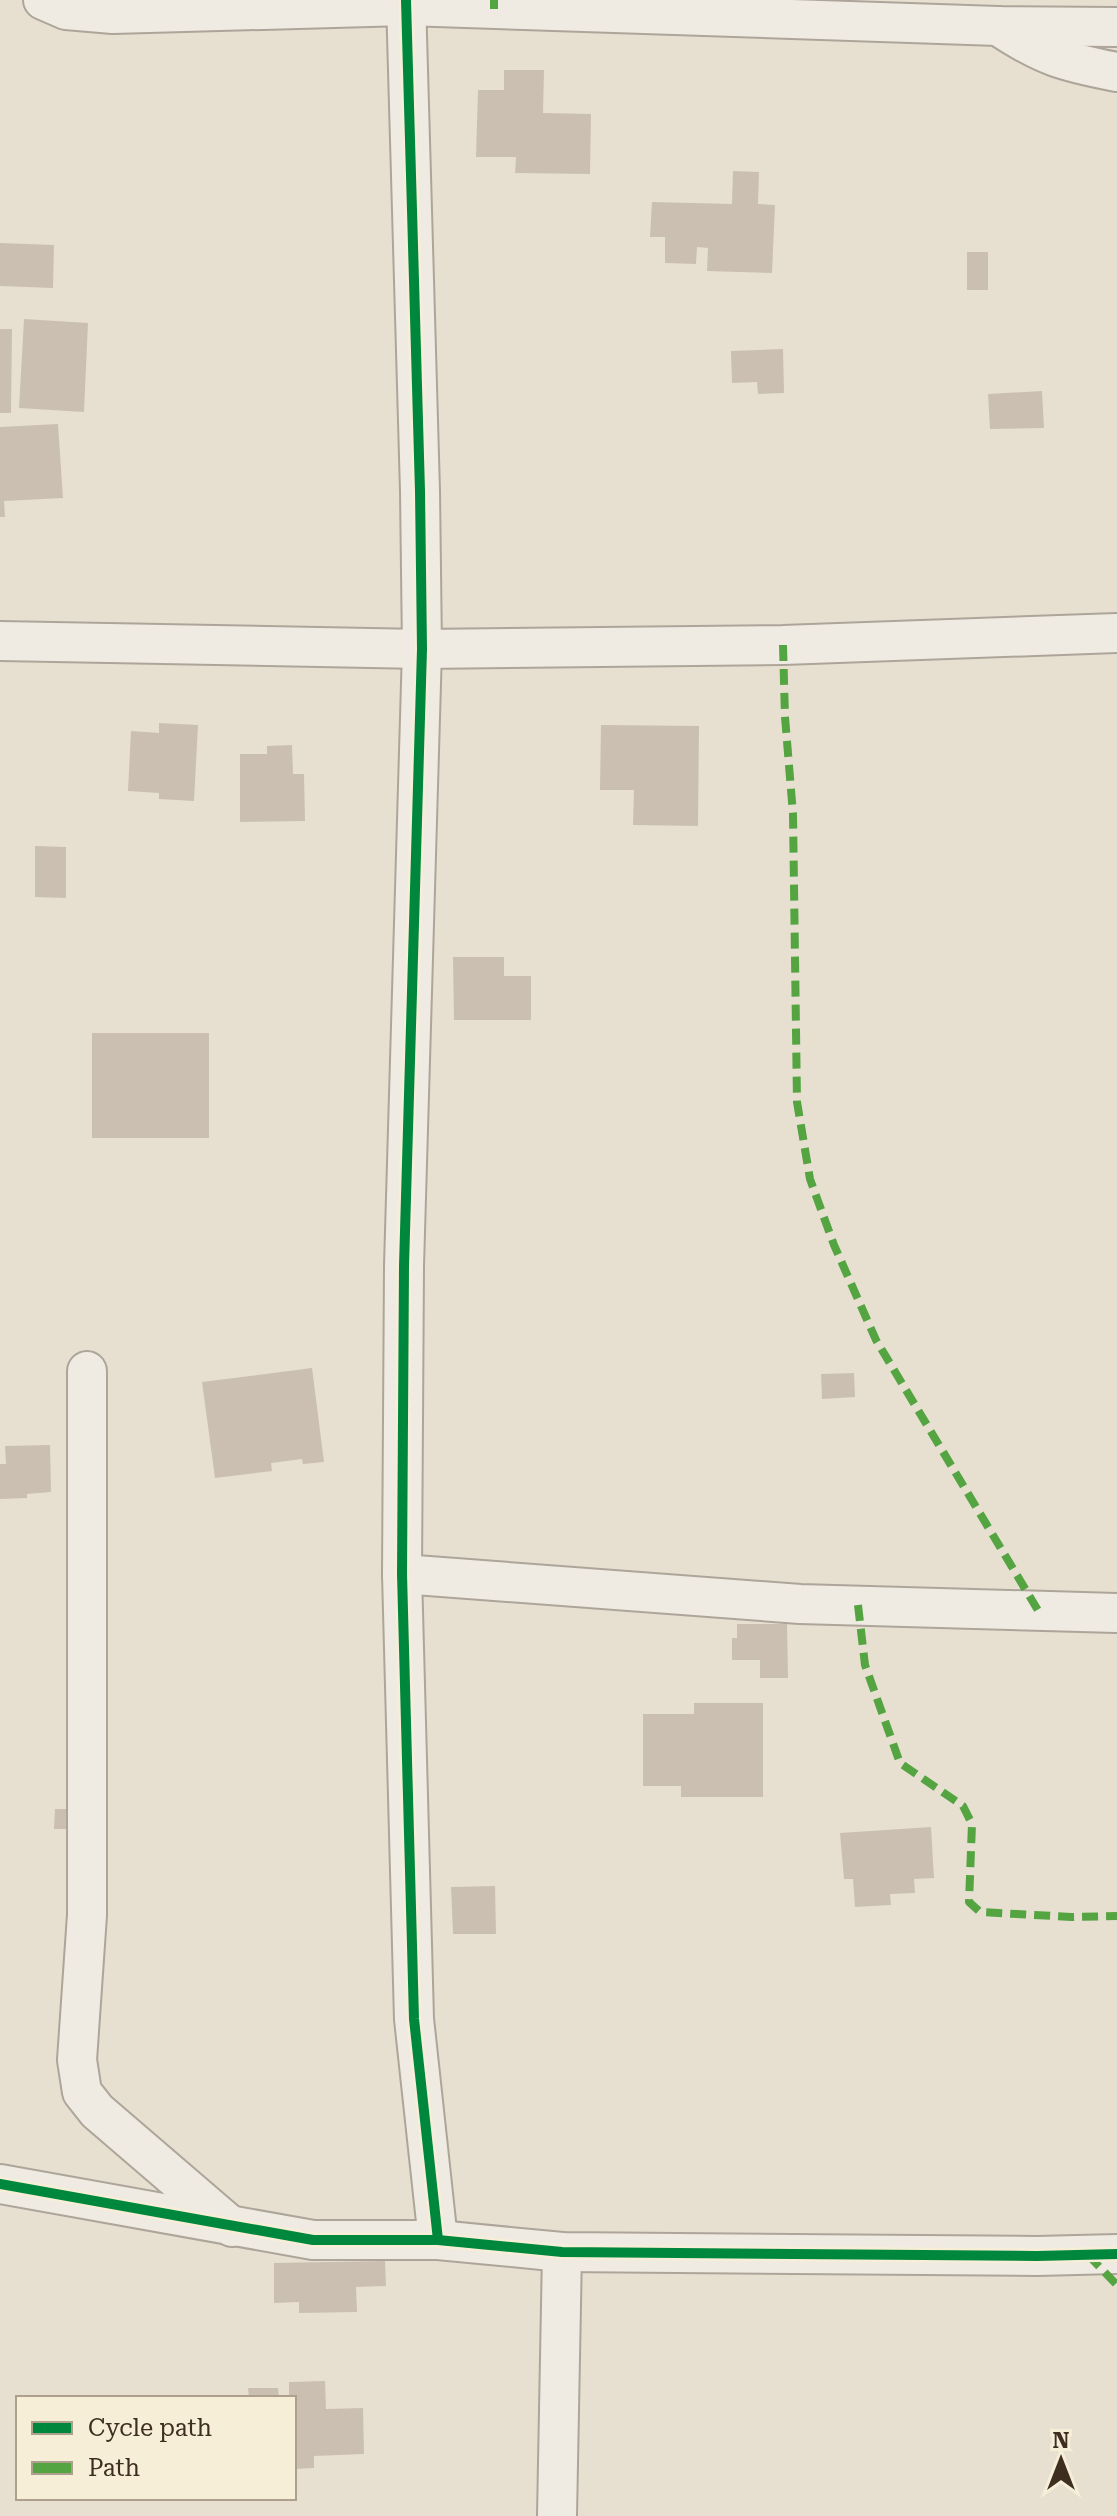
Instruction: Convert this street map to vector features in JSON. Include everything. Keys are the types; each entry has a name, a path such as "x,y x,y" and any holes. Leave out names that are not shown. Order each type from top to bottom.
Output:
{"street":[{"path":"43,0 66,10 113,14 406,3 964,22 998,26 1117,27"},
{"path":"406,3 422,649 404,1266 402,1574 414,2019 438,2240"},
{"path":"998,26 1044,54 1066,62 1117,72"},
{"path":"0,641 422,649 783,645 1117,633"},
{"path":"87,1371 87,1915 77,2060 82,2092 97,2111 232,2227"},
{"path":"402,1574 800,1604 1117,1613"},
{"path":"0,2184 313,2240 438,2240 562,2252 1117,2254"},
{"path":"557,2516 562,2252"}],"building":[{"path":"504,70 544,70 543,113 591,114 590,174 515,173 516,157 476,157 478,90 504,90"},
{"path":"733,171 759,172 758,204 775,205 772,273 707,271 708,248 697,247 696,264 665,263 665,237 650,237 652,202 732,204"},
{"path":"0,243 54,245 53,288 0,286"},
{"path":"967,252 988,252 988,290 967,290"},
{"path":"24,319 88,323 84,412 19,408"},
{"path":"0,329 12,329 11,413 0,413"},
{"path":"783,349 784,393 758,394 757,382 732,383 731,351"},
{"path":"1042,391 1044,428 990,429 988,394"},
{"path":"58,424 63,498 4,501 5,517 0,517 0,427"},
{"path":"159,723 198,725 194,801 159,799 159,793 128,791 131,731 159,733"},
{"path":"601,725 699,726 698,826 633,825 634,790 600,790"},
{"path":"292,745 293,774 304,774 305,821 240,822 240,754 267,754 267,746"},
{"path":"35,846 66,847 66,898 35,897"},
{"path":"453,957 504,957 504,976 531,976 531,1020 454,1020"},
{"path":"92,1033 209,1033 209,1138 92,1138"},
{"path":"312,1368 324,1462 303,1464 302,1459 271,1463 272,1471 215,1478 202,1382"},
{"path":"854,1373 855,1397 822,1399 821,1374"},
{"path":"50,1445 51,1492 27,1494 27,1498 0,1499 0,1464 6,1464 5,1446"},
{"path":"737,1624 787,1624 788,1678 760,1678 760,1660 732,1660 732,1638 737,1638"},
{"path":"694,1703 763,1703 763,1797 681,1797 681,1786 643,1786 643,1714 694,1714"},
{"path":"55,1809 69,1809 69,1829 54,1829"},
{"path":"931,1827 934,1878 914,1879 915,1893 890,1894 891,1905 855,1907 853,1879 844,1879 840,1833"},
{"path":"495,1886 496,1934 453,1934 451,1887"},
{"path":"385,2261 386,2286 356,2287 357,2312 299,2313 299,2302 274,2303 274,2263"},
{"path":"325,2381 326,2409 363,2408 364,2454 314,2456 314,2468 296,2469 296,2396 289,2396 289,2382"},
{"path":"248,2388 278,2388 279,2396 249,2396"}],"marked path":[{"path":"494,0 494,9"},
{"path":"783,645 793,814 797,1102 810,1179 834,1245 876,1340 1039,1612"},
{"path":"858,1605 865,1665 900,1763 963,1806 972,1824 969,1902 980,1912 1117,1916"},
{"path":"1088,2255 1117,2285"}],"cycle path":[{"path":"406,0 422,649 404,1266 402,1574 414,2019 438,2240"},
{"path":"0,2184 313,2240 438,2240 562,2252 1117,2254"}]}
